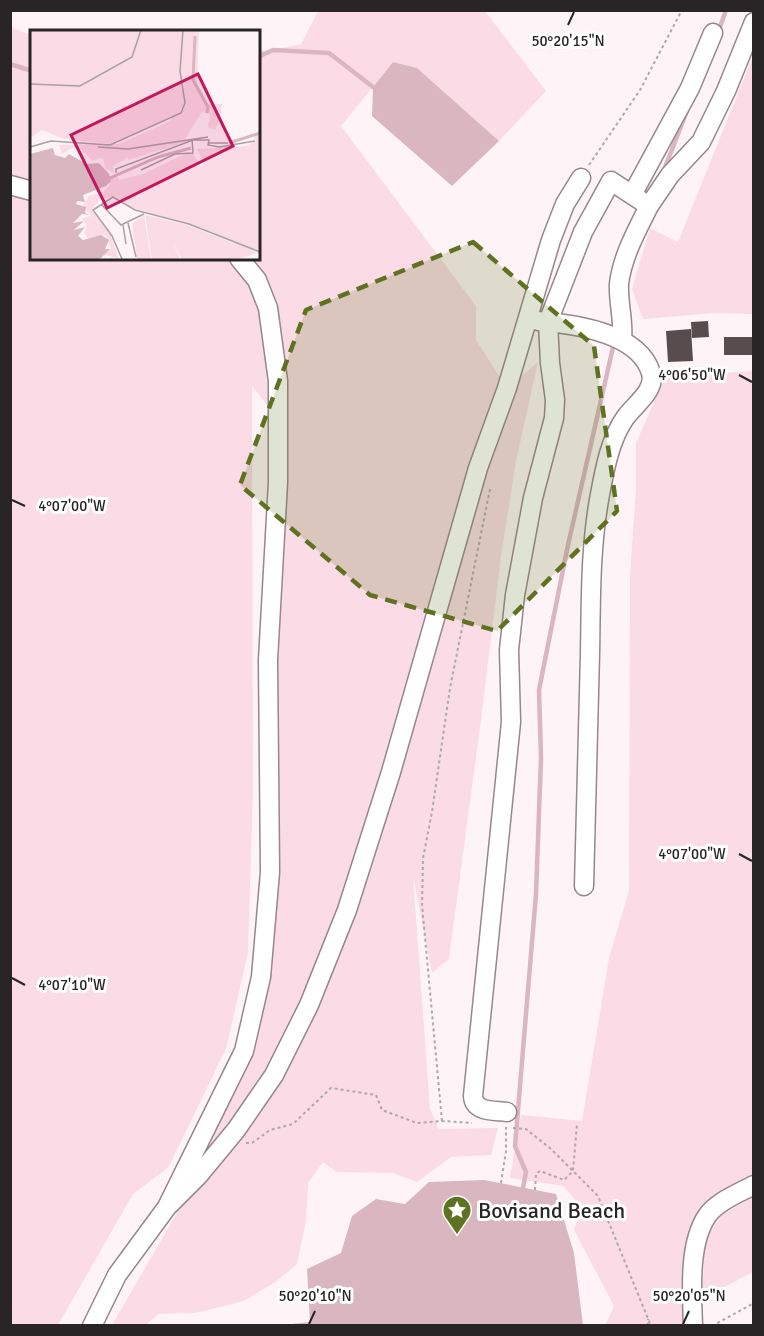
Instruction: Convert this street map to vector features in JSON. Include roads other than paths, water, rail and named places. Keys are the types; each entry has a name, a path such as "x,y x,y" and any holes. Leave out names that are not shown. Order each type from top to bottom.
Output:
{"street":[{"path":"622,340 619,285 626,256 649,206 669,175 701,142 726,92 753,22"},
{"path":"632,195 690,88 713,33"},
{"path":"92,1326 117,1275 167,1207 198,1176 236,1130 274,1075 309,1005 347,910 391,772 478,468 507,388 551,240 565,204 581,178"},
{"path":"509,1122 477,1106 473,1096 510,722 509,650 515,595 526,531 554,418 555,400 548,322 583,232 611,181 649,206"},
{"path":"10,185 30,190"},
{"path":"167,1207 244,1051 261,977 270,872 268,660 278,482 278,381 268,308 257,280 241,260"},
{"path":"527,324 537,321 579,326 622,340 638,352 649,367 652,379 645,396 625,419 614,439 606,465 594,531 584,885"},
{"path":"693,1326 693,1268 698,1236 708,1215 719,1205 753,1185"}],"waterway":[{"path":"719,30 726,10"},
{"path":"260,56 273,50 329,53 373,87"},
{"path":"10,64 30,70"},
{"path":"664,170 687,111"},
{"path":"523,1188 526,1172 515,1146 536,894 541,758 539,690 568,545 614,343"}],"place":[{"name":"Bovisand Beach","path":"457,1236"}]}
